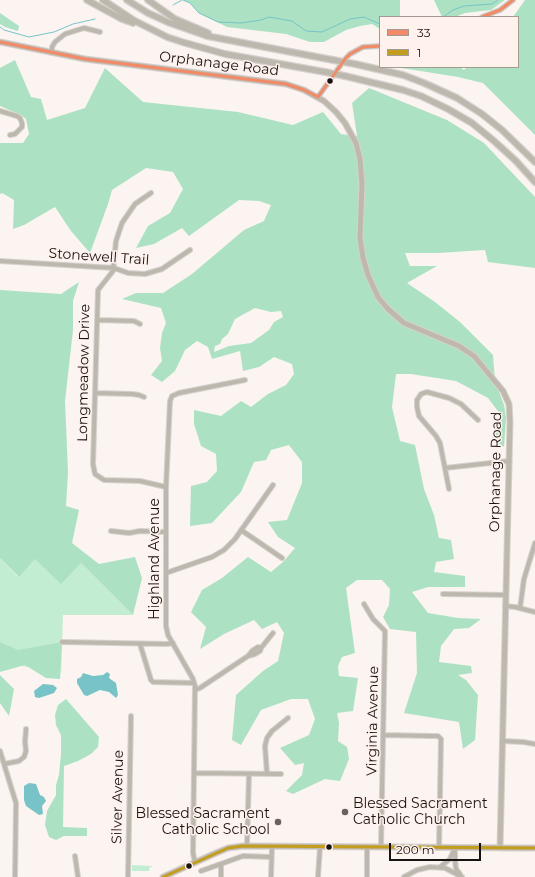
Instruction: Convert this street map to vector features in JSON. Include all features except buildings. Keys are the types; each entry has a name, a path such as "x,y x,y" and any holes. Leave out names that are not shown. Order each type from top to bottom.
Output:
{"highway":[{"path":"87,0 122,19 167,37 209,50 367,80 421,96 472,123 516,161 535,182"},
{"path":"103,0 135,21 167,37"},
{"path":"127,0 148,13 190,31 227,40 355,64 403,75 424,83 457,98 482,114 502,130 535,162"},
{"path":"148,0 175,19 227,40"}],"main road":[{"name":"Orphanage Road","path":"0,42 101,62 272,82 309,92 324,101 341,118 357,148 362,184 360,238 364,258 374,290 388,309 404,323 459,346 474,356 503,391 510,412 500,848"},
{"path":"163,877 169,876 222,850 234,847 535,848"}],"street":[{"path":"485,16 500,10 513,0"},
{"path":"52,53 52,47 55,42 65,34 84,28 100,32"},
{"path":"318,97 350,54 363,47 379,46"},
{"path":"0,111 17,116 22,123 22,127 19,131 10,135"},
{"path":"114,268 116,241 122,223 135,204 151,193"},
{"name":"Stonewell Trail","path":"0,260 114,268 128,273 145,274 156,272 165,268 190,250"},
{"name":"Longmeadow Drive","path":"114,268 112,273 98,290 93,464 95,474 104,480 140,481 166,487"},
{"path":"96,320 134,321 140,324"},
{"name":"Highland Avenue","path":"195,862 193,853 195,690 194,683 168,635 166,626 166,487 170,401 172,396 179,393 245,380"},
{"path":"448,489 445,468 438,440 419,416 416,403 418,398 427,392 448,398 461,404 478,420"},
{"path":"95,393 132,394 144,397"},
{"path":"445,468 509,461"},
{"path":"166,573 202,561 219,553 230,545 273,485"},
{"path":"111,530 128,533 140,531 166,532"},
{"path":"241,530 282,558"},
{"path":"520,608 524,579 535,542"},
{"path":"531,557 535,552"},
{"path":"443,594 506,595"},
{"name":"Virginia Avenue","path":"364,604 373,619 385,631 381,847"},
{"path":"506,606 515,606 535,612"},
{"path":"195,690 248,656 260,651 260,648 273,633"},
{"path":"62,642 140,644 173,643"},
{"path":"140,644 151,680 154,682 194,683"},
{"name":"Silver Avenue","path":"128,877 131,716"},
{"path":"267,774 265,746 267,738 272,731 288,718"},
{"path":"4,764 19,761 24,757 26,751 26,729"},
{"path":"383,735 438,736 441,739 439,848"},
{"path":"503,741 535,744"},
{"path":"0,751 16,803 15,877"},
{"path":"194,773 280,774"},
{"path":"247,846 249,774"},
{"path":"271,877 272,847"},
{"path":"318,877 320,847"},
{"path":"367,847 367,877"},
{"path":"440,868 450,859 455,848"},
{"path":"455,848 456,869 462,877"},
{"path":"75,856 78,877"},
{"path":"201,871 243,856 271,857"},
{"path":"221,864 221,877"},
{"path":"404,877 423,868 440,868 449,870 462,877"}],"green space":[{"path":"183,0 400,0 400,16 379,16 379,28 372,24 360,26 346,30 324,42 310,42 286,34 227,27 199,13 190,3"},
{"path":"434,0 505,0 491,10 465,13 458,16 442,16"},
{"path":"525,0 535,0 535,135 483,83 458,77 401,68 461,68 464,70 466,68 519,68 519,16 514,16"},
{"path":"0,13 19,26 18,31 0,24"},
{"path":"15,60 31,97 41,99 47,120 85,108 105,68 143,102 238,112 293,125 323,112 341,134 357,136 352,103 369,88 447,120 484,143 535,197 535,268 488,262 485,250 438,253 405,253 410,266 437,266 407,283 435,302 460,322 493,355 495,381 504,405 506,418 504,447 492,439 500,414 488,398 456,381 411,374 396,374 392,407 400,441 415,445 424,489 434,515 439,538 451,540 454,559 436,562 434,572 465,576 465,587 428,587 412,592 428,613 458,618 481,619 469,628 454,629 441,646 439,662 471,666 472,673 458,675 466,680 478,695 475,740 463,749 459,722 404,713 417,673 416,632 390,629 383,617 389,605 390,589 382,580 357,580 346,588 355,653 342,657 338,666 339,676 358,678 353,711 337,713 339,723 338,741 347,747 349,759 340,781 325,779 293,794 286,791 302,775 304,763 295,765 280,748 309,735 315,719 308,699 291,699 261,710 241,745 232,740 236,695 263,671 278,661 284,633 277,622 262,629 254,620 224,634 200,649 206,627 191,612 202,590 222,578 248,557 271,572 283,562 295,548 278,537 268,522 287,520 302,483 302,462 289,445 271,450 266,460 254,462 241,492 212,523 190,526 191,486 207,482 217,471 216,454 201,446 194,424 194,410 221,416 241,401 251,407 268,394 286,385 294,374 292,364 274,357 259,367 243,371 240,351 212,359 208,347 197,341 185,350 175,371 162,382 151,375 162,361 160,348 162,333 166,323 161,308 122,299 136,293 163,293 192,274 244,230 264,221 271,205 259,201 239,200 189,236 182,228 154,244 136,248 148,226 170,213 183,189 173,172 146,168 112,190 90,253 71,231 55,207 24,225 13,229 14,200 2,193 0,194 0,143 23,143 29,134 26,119 21,115 0,106 0,68","holes":["255,308 271,312 281,311 283,317 274,322 269,330 251,343 229,346 214,352 215,346 220,344 222,339 228,334 235,319"]},
{"path":"79,282 73,301 73,330 65,401 68,472 66,506 79,510 72,543 99,564 135,557 142,578 133,615 81,563 61,584 35,559 19,577 0,558 0,290 61,294"},
{"path":"0,558 18,577 35,559 81,563 133,615 63,615 61,673 0,662"},
{"path":"0,642 18,650 62,642 60,679 46,678 25,665 0,672"},
{"path":"0,675 14,689 9,716 0,703"},
{"path":"66,699 99,737 98,747 91,754 64,766 63,827 87,828 87,836 64,836 56,840 49,837 45,825 47,811 56,795 56,785 59,775 61,754 61,735 56,725 55,715 58,705"},
{"path":"132,865 152,867 150,867 149,871 132,871"}],"water":[{"path":"107,672 110,674 109,678 116,683 118,695 116,698 109,692 100,690 87,696 84,695 77,683 77,679 81,677 83,673 93,676 103,675"},
{"path":"43,684 53,685 57,688 54,693 39,698 35,697 34,691"},
{"path":"29,783 36,784 40,795 44,797 46,801 42,806 43,814 39,815 26,806 24,800 24,786"}],"waterway":[{"path":"173,5 182,0"},
{"path":"183,0 190,3 199,13 218,22 241,23 261,20 269,17 292,21 306,31 322,32 350,19 364,17 379,24"},
{"path":"444,16 453,10 464,6 492,4 498,0"},
{"path":"0,27 4,30 29,37 54,32 73,24 95,19"}],"transit line":[{"name":"33","path":"485,16 500,10 513,0"},
{"name":"33","path":"0,42 85,59 286,84 304,90 318,97 350,54 363,47 379,46"},
{"name":"1","path":"163,877 228,848 243,846 535,848"}],"place":[{"name":"Blessed Sacrament Catholic Church","path":"345,812"},
{"name":"Blessed Sacrament Catholic School","path":"278,822"}]}
